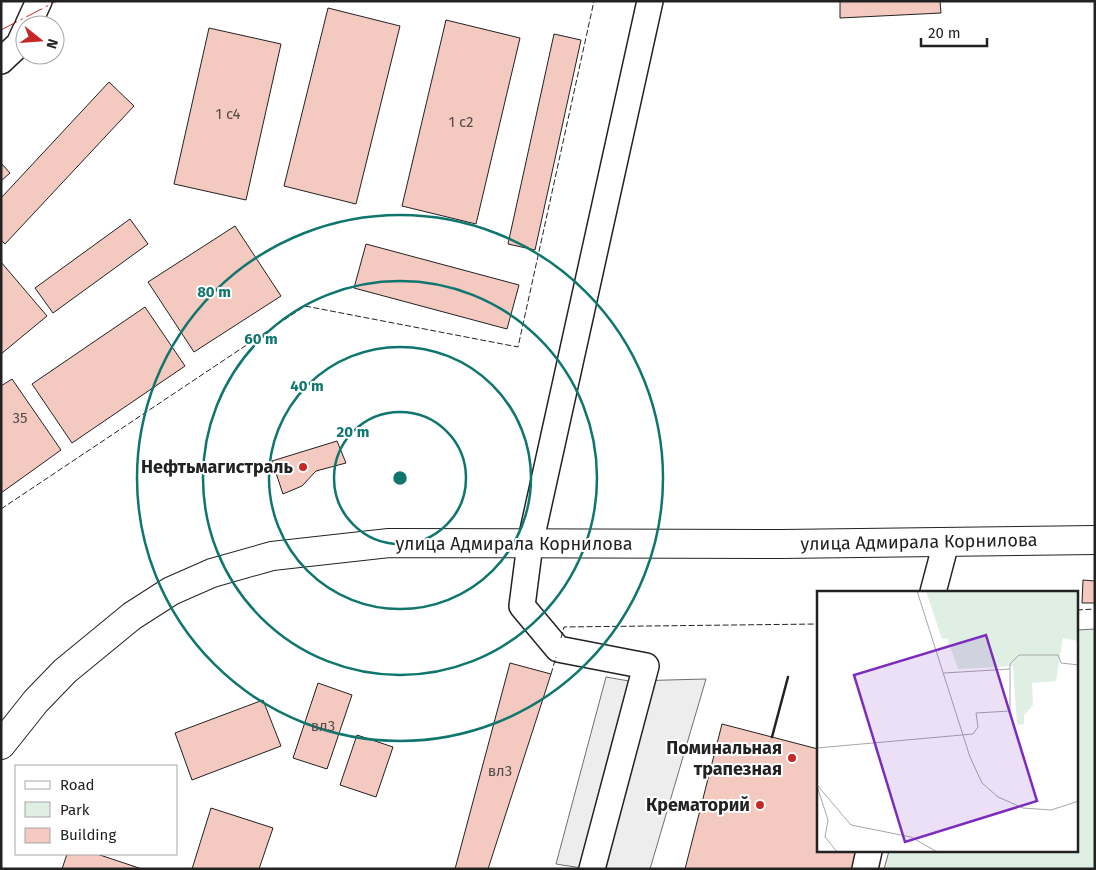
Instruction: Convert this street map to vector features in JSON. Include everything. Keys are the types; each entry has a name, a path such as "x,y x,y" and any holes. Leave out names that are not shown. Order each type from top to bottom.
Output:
{"main road":[{"name":"улица Адмирала Корнилова","path":"1,745 36,701 65,670 98,641 132,616 171,591 212,573 272,556 389,543 946,543 1095,540"}],"street":[{"path":"33,15 39,1"},
{"path":"592,869 646,666 558,649 522,606 530,544 650,1"},
{"path":"1,61 15,48"},
{"path":"934,591 946,543"},
{"path":"865,869 869,852"}],"green space":[{"path":"1095,629 1095,869 884,869 889,852 1078,852 1078,630"}],"shaded area":[{"path":"606,677 629,681 706,679 650,869 588,869 556,864"}],"building":[{"path":"840,1 940,1 941,13 840,18"},
{"path":"328,8 400,26 356,204 284,186"},
{"path":"446,20 520,38 476,224 402,206"},
{"path":"209,28 281,44 246,200 174,184"},
{"path":"554,34 581,40 535,250 508,244"},
{"path":"109,82 134,106 5,244 1,240 1,198"},
{"path":"1,163 10,173 1,181"},
{"path":"130,219 148,244 53,313 35,288"},
{"path":"235,226 281,296 194,352 148,282"},
{"path":"366,244 519,285 507,329 354,288"},
{"path":"1,262 47,316 1,354"},
{"path":"145,307 185,366 72,443 32,384"},
{"path":"12,379 61,450 1,493 1,386"},
{"name":"Нефтьмагистраль","path":"337,441 346,463 316,471 302,486 283,494 272,461"},
{"path":"1083,580 1095,581 1095,603 1082,603"},
{"path":"510,663 551,674 488,869 455,869"},
{"path":"318,683 352,695 327,769 293,758"},
{"path":"263,700 281,746 192,780 175,733"},
{"name":"Крематорий","path":"722,724 817,749 817,852 856,852 852,869 685,869"},
{"path":"357,735 393,747 376,797 340,785"},
{"path":"211,808 273,828 259,869 192,869"},
{"path":"67,855 100,855 142,869 62,869"}],"fence":[{"path":"1,509 305,306 518,347 594,1"},
{"path":"1078,610 1095,609"},
{"path":"561,638 564,627 817,624"},
{"path":"551,674 556,657"}],"wall":[{"path":"772,737 788,677"}],"power":[{"path":"1,30 57,1"}],"place":[{"name":"Нефтьмагистраль","path":"303,467"},
{"name":"Поминальная трапезная","path":"792,758"},
{"name":"Крематорий","path":"760,805"}]}
